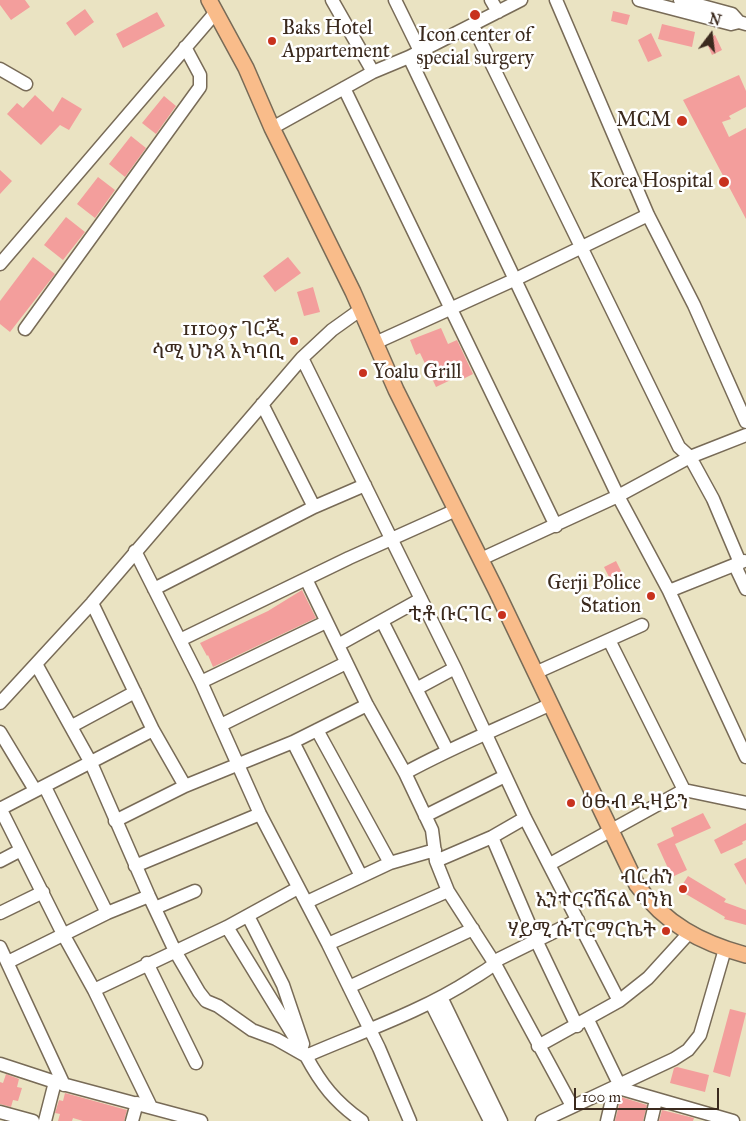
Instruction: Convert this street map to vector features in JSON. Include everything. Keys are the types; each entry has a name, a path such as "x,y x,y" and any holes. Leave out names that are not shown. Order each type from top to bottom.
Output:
{"main road":[{"path":"213,6 246,68 272,128 360,310 396,390 481,559 612,829 637,885 656,910 689,933 725,949 746,955"}],"street":[{"path":"332,0 373,72"},
{"path":"395,0 415,54 516,279 618,496 670,590 746,757"},
{"path":"491,0 498,12"},
{"path":"272,128 373,72 473,26 522,0"},
{"path":"556,0 648,215 694,305 746,422"},
{"path":"640,0 731,24 742,23"},
{"path":"680,0 732,14 742,23"},
{"path":"0,264 185,47 213,6"},
{"path":"473,26 679,447 690,457 741,562"},
{"path":"25,330 200,87 200,74 185,47"},
{"path":"0,69 26,84"},
{"path":"344,88 556,526"},
{"path":"375,343 516,279 579,246 648,215"},
{"path":"0,703 92,603 302,358 332,330 360,310"},
{"path":"302,358 456,668 525,818 619,1001"},
{"path":"262,404 314,507"},
{"path":"481,559 618,496 690,457 746,435"},
{"path":"154,589 314,507 365,485"},
{"path":"180,640 391,538 456,510"},
{"path":"135,551 201,682 260,814 307,902 369,1028 410,1121"},
{"path":"741,562 737,570 746,589"},
{"path":"670,590 741,562"},
{"path":"306,579 366,705 405,773 426,816 435,839 436,855 448,891 495,964 572,1106"},
{"path":"338,645 383,623 421,599"},
{"path":"92,603 153,730 185,786"},
{"path":"201,682 326,622"},
{"path":"383,623 447,750"},
{"path":"535,673 642,625"},
{"path":"609,640 684,790"},
{"path":"221,725 346,663"},
{"path":"36,664 91,763 135,866 175,951 203,998 218,1006 252,1030 276,1039 306,1056"},
{"path":"416,689 456,668"},
{"path":"72,726 135,692"},
{"path":"405,773 447,750 487,735 551,704"},
{"path":"115,821 185,786 293,742 366,705"},
{"path":"151,1107 94,990 63,934 0,809 153,730"},
{"path":"317,730 390,863"},
{"path":"0,732 40,788 107,913"},
{"path":"293,742 361,876"},
{"path":"426,816 505,776"},
{"path":"550,864 684,790 746,803"},
{"path":"135,866 260,814"},
{"path":"307,902 390,863 436,855 492,837 525,818"},
{"path":"492,837 536,940 617,1086 656,1100 733,1121"},
{"path":"0,861 21,850"},
{"path":"94,990 227,927 298,888"},
{"path":"155,908 195,891"},
{"path":"328,944 448,891"},
{"path":"0,913 43,892"},
{"path":"8,962 107,913 149,896"},
{"path":"248,916 283,986 294,1014 306,1056"},
{"path":"306,1056 436,1000 495,964 499,959 578,920"},
{"path":"227,927 306,1056 314,1074 329,1093 362,1121"},
{"path":"349,987 473,929"},
{"path":"538,1046 583,1023 619,1001 648,978 689,933"},
{"path":"0,947 60,1084 45,1121"},
{"path":"542,1121 674,1060 696,1042 709,1008 725,949"},
{"path":"147,964 196,1063"},
{"path":"436,1000 490,1121"},
{"path":"436,1000 501,1121"},
{"path":"0,1064 60,1084 201,1121"},
{"path":"606,1121 617,1086"},
{"path":"650,1121 656,1100"},
{"path":"132,1121 137,1103"},
{"path":"2,1115 33,1121"}],"building":[{"path":"0,0 25,0 30,7 11,20 0,5"},
{"path":"85,9 94,22 75,36 66,23"},
{"path":"613,11 630,15 627,25 611,21"},
{"path":"157,12 165,26 123,48 116,34"},
{"path":"662,24 695,32 692,47 658,39"},
{"path":"651,33 662,56 648,62 638,40"},
{"path":"715,35 722,50 712,55 705,39"},
{"path":"739,75 746,91 746,107 729,116 731,119 722,122 729,137 746,128 746,219 683,100"},
{"path":"35,95 53,112 62,97 82,109 69,130 60,125 41,145 7,114 17,103 23,108"},
{"path":"164,96 176,106 156,134 142,123"},
{"path":"131,136 146,148 125,177 109,164"},
{"path":"0,170 12,181 0,194"},
{"path":"98,177 115,190 95,218 77,204"},
{"path":"66,217 85,232 63,260 44,245"},
{"path":"33,257 55,274 10,332 0,324 0,301"},
{"path":"288,257 301,273 275,292 263,276"},
{"path":"313,287 320,312 304,316 297,292"},
{"path":"441,328 448,344 457,340 473,374 463,379 461,375 436,387 420,353 416,355 410,340"},
{"path":"616,561 628,585 616,591 604,567"},
{"path":"302,590 316,618 213,667 200,643 268,611"},
{"path":"703,813 711,828 675,844 687,870 672,877 657,844 674,836 671,828"},
{"path":"746,823 746,840 742,842 743,844 721,854 714,840"},
{"path":"746,858 746,885 734,864"},
{"path":"688,876 726,899 724,902 746,910 746,925 724,919 725,917 679,890"},
{"path":"730,1009 746,1013 730,1077 713,1072"},
{"path":"677,1067 709,1075 705,1092 670,1083 674,1068"},
{"path":"6,1074 19,1079 17,1087 22,1088 18,1101 13,1100 11,1107 0,1104 0,1082 3,1083"},
{"path":"65,1093 127,1110 124,1121 83,1121 73,1118 72,1121 58,1121 60,1114 55,1113 59,1100 63,1101"},
{"path":"621,1097 647,1105 643,1121 615,1121"},
{"path":"662,1110 694,1118 693,1121 659,1121"}],"place":[{"name":"Icon center of special surgery","path":"475,15"},
{"name":"Baks Hotel Appartement","path":"272,41"},
{"name":"MCM","path":"682,121"},
{"name":"Korea Hospital","path":"724,182"},
{"name":"111095 ገርጂ ሳሚ ህንጻ አካባቢ","path":"294,341"},
{"name":"Yoalu Grill","path":"363,373"},
{"name":"Gerji Police Station","path":"651,596"},
{"name":"ቲቶ ቡርገር","path":"502,615"},
{"name":"ዕፁብ ዲዛይን","path":"571,803"},
{"name":"ብርሐን ኢንተርናሽናል ባንክ","path":"683,889"},
{"name":"ሃይሚ ሱፐርማርኬት","path":"666,931"}]}
